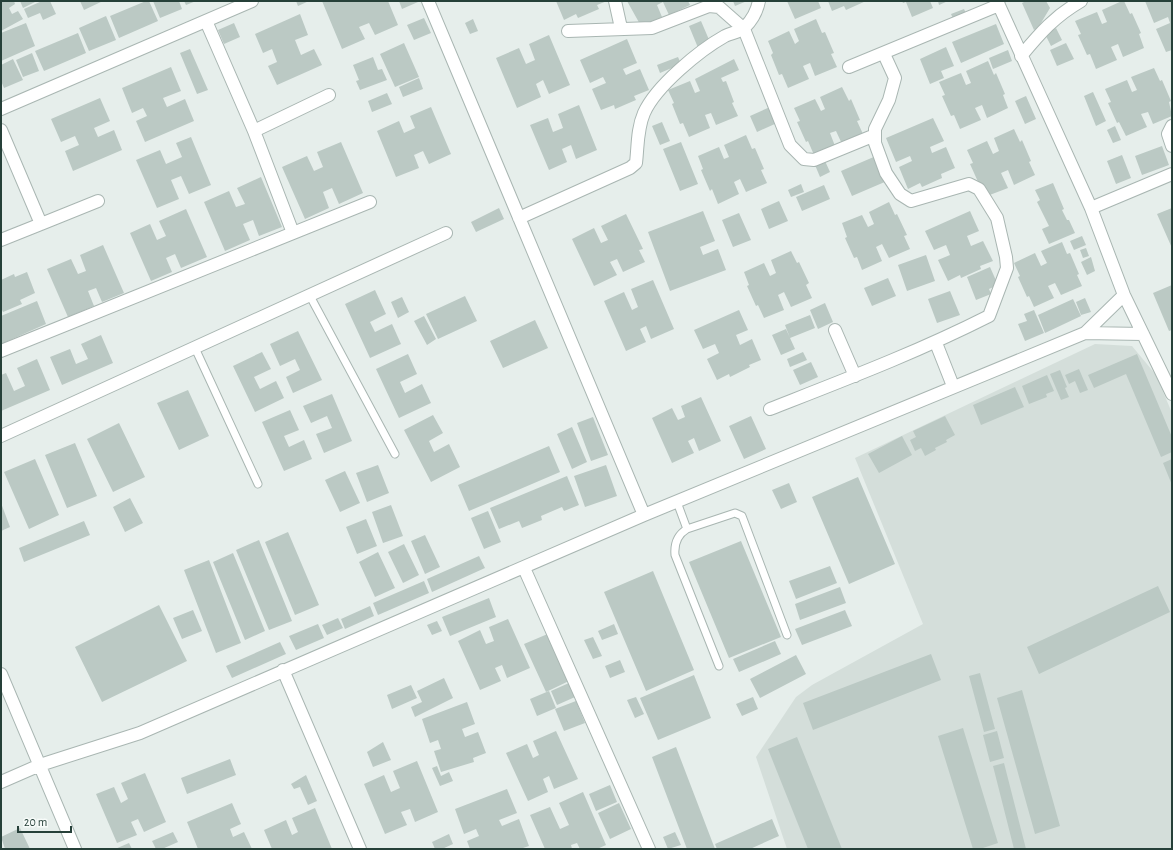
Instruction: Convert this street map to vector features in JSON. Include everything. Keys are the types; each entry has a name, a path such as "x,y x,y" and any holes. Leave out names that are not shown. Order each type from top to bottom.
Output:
{"street":[{"path":"1,110 252,1"},
{"path":"428,1 644,515"},
{"path":"615,1 621,28"},
{"path":"519,218 630,168 636,163 637,137 644,112 659,90 691,60 726,36 744,29 756,13 759,1"},
{"path":"1021,56 1047,25 1067,9 1082,1"},
{"path":"849,68 998,3 1090,208 1124,295 1172,394"},
{"path":"568,31 652,28 709,6 719,7 744,29 790,145 804,159 814,160 875,135"},
{"path":"206,21 254,131 293,233"},
{"path":"770,409 936,343 989,316 1007,268 997,218 979,189 969,184 911,201 900,194 886,172 875,143 875,129 890,100 895,78 884,54"},
{"path":"254,131 329,95"},
{"path":"1172,126 1168,134 1172,146"},
{"path":"1,130 41,224"},
{"path":"1090,208 1172,174"},
{"path":"1,240 98,201"},
{"path":"1,351 370,202"},
{"path":"1,436 446,233"},
{"path":"1,782 40,765 140,732 524,568 644,515 1084,333 1124,295"},
{"path":"835,330 855,376"},
{"path":"1084,333 1143,334"},
{"path":"936,343 953,386"},
{"path":"524,568 649,849"},
{"path":"283,670 360,849"},
{"path":"1,674 75,849"}],"lane":[{"path":"310,296 395,454"},
{"path":"195,348 258,484"},
{"path":"677,502 687,529"},
{"path":"719,666 675,555 677,539 680,533 687,529 735,513 742,516 787,635"}],"shaded area":[{"path":"1095,344 1132,346 1156,375 1172,413 1172,849 787,849 756,757 796,697 812,685 923,624 855,458"}],"building":[{"path":"1,1 14,1 15,4 9,8 12,14 18,11 23,19 1,31"},
{"path":"20,1 37,1 23,8"},
{"path":"42,1 50,1 56,14 43,20 40,13 28,18 24,9"},
{"path":"80,1 103,1 84,10"},
{"path":"149,1 158,21 119,38 110,16"},
{"path":"153,1 179,1 182,9 160,18"},
{"path":"184,1 196,1 186,5"},
{"path":"296,1 309,1 298,6"},
{"path":"322,1 388,1 398,25 375,35 369,23 359,27 365,39 342,49"},
{"path":"399,1 417,1 418,2 402,9"},
{"path":"556,1 607,1 597,5 599,9 578,18 576,14 564,20"},
{"path":"627,1 688,1 690,5 669,15 663,2 657,5 662,17 641,26"},
{"path":"733,1 747,1 735,6"},
{"path":"787,1 818,1 821,8 795,19"},
{"path":"828,1 866,1 846,10 844,6 832,11"},
{"path":"902,1 930,1 933,8 912,17 906,2 903,3"},
{"path":"938,1 948,1 939,5"},
{"path":"1026,1 1046,1 1050,8 1038,28 1034,30 1022,3"},
{"path":"1124,1 1130,14 1132,13 1141,33 1139,34 1144,48 1123,57 1118,44 1111,47 1117,60 1096,69 1090,54 1087,55 1078,35 1081,34 1075,21 1097,12 1102,24 1107,22 1102,10"},
{"path":"1145,1 1172,1 1172,50 1166,52 1156,29 1170,23 1168,17 1154,23"},
{"path":"964,9 968,18 955,23 951,14"},
{"path":"300,14 308,35 295,40 301,55 314,49 322,65 277,85 268,66 277,62 272,49 263,53 255,34"},
{"path":"106,16 116,40 89,51 79,28"},
{"path":"424,18 431,33 414,40 407,25"},
{"path":"473,19 478,31 470,34 465,23"},
{"path":"816,19 822,33 825,32 834,53 831,54 837,67 815,76 810,63 803,66 809,79 788,88 782,74 779,75 771,55 773,53 768,41 789,31 795,44 799,41 794,29"},
{"path":"701,21 713,49 701,55 689,26"},
{"path":"26,23 35,46 1,61 1,33"},
{"path":"234,23 240,37 224,44 218,30"},
{"path":"996,24 1004,44 961,63 952,42"},
{"path":"1056,28 1062,40 1051,46 1045,34"},
{"path":"78,33 86,53 44,71 35,51"},
{"path":"549,35 570,85 549,94 543,80 536,84 541,97 517,108 496,58 519,48 526,64 535,60 529,44"},
{"path":"627,39 637,63 623,69 626,75 640,69 649,90 634,96 636,100 615,109 614,105 601,110 592,89 606,83 603,77 590,83 580,60"},
{"path":"404,43 419,77 395,87 380,54"},
{"path":"1066,43 1074,59 1057,66 1050,50"},
{"path":"946,47 954,66 941,71 944,78 930,84 920,59"},
{"path":"190,49 208,90 197,94 180,53"},
{"path":"1008,50 1012,61 993,69 989,58"},
{"path":"32,53 39,71 23,77 16,60"},
{"path":"373,57 378,70 382,69 387,80 360,90 356,81 359,80 353,65"},
{"path":"678,57 681,64 660,73 657,65"},
{"path":"13,59 23,80 4,88 1,81 1,65"},
{"path":"734,59 739,70 721,78 723,82 726,81 734,102 732,103 738,116 716,125 711,113 705,115 710,128 689,137 683,123 680,124 672,104 674,103 668,90 690,81 695,93 700,91 695,79"},
{"path":"988,61 994,75 996,73 1005,94 1003,95 1008,108 987,118 982,105 975,108 981,120 960,129 954,115 951,116 942,96 945,95 939,82 961,73 966,85 971,83 966,71"},
{"path":"171,67 181,91 163,98 167,107 185,99 194,121 145,142 136,121 147,116 143,108 132,113 122,88"},
{"path":"1154,68 1160,81 1162,80 1171,101 1169,102 1172,116 1153,124 1148,112 1141,114 1147,127 1126,136 1119,122 1117,123 1108,103 1111,102 1105,89 1127,80 1132,92 1137,90 1131,77"},
{"path":"419,78 423,89 403,97 399,87"},
{"path":"842,87 849,101 851,99 860,120 857,121 863,134 842,144 836,131 830,133 835,146 814,155 797,122 800,121 794,108 815,99 821,111 825,109 820,97"},
{"path":"1093,92 1106,121 1096,126 1084,96"},
{"path":"387,93 392,104 372,112 368,101"},
{"path":"1026,96 1036,119 1025,124 1015,101"},
{"path":"100,98 110,121 94,128 98,137 114,130 122,150 73,171 65,151 79,145 75,136 61,142 51,119"},
{"path":"579,105 597,150 576,159 571,145 562,149 567,162 549,170 530,125 548,118 553,132 563,128 558,114"},
{"path":"431,107 451,154 429,164 423,151 414,155 419,168 396,177 377,131 399,121 404,133 415,128 410,116"},
{"path":"770,107 777,123 757,132 750,116"},
{"path":"933,118 944,141 930,147 932,153 946,147 955,168 941,174 942,178 922,187 920,183 908,189 899,167 912,161 910,156 896,162 886,138"},
{"path":"662,122 670,141 660,145 652,126"},
{"path":"1115,126 1121,140 1113,143 1107,130"},
{"path":"1014,129 1020,142 1022,140 1035,175 1014,185 1008,170 1001,173 1008,188 987,196 982,183 979,184 970,164 973,163 967,150 987,141 993,154 999,151 994,138"},
{"path":"746,135 752,149 755,148 764,169 761,170 767,183 746,192 740,179 734,182 739,194 718,204 712,189 710,191 701,170 703,169 698,156 719,147 724,159 729,157 724,145"},
{"path":"191,137 211,185 189,194 181,176 171,180 179,199 157,208 136,160 160,150 166,164 182,157 176,143"},
{"path":"341,142 363,193 339,204 332,188 323,192 329,208 305,219 282,167 307,156 314,171 323,167 317,152"},
{"path":"681,142 698,184 680,191 663,149"},
{"path":"1162,146 1169,165 1142,175 1135,156"},
{"path":"1122,155 1131,178 1116,184 1107,161"},
{"path":"876,156 887,181 852,196 841,171"},
{"path":"825,161 830,172 820,177 815,165"},
{"path":"261,177 282,227 259,236 253,220 243,224 250,240 225,251 204,202 229,191 236,207 245,204 237,188"},
{"path":"1053,183 1064,209 1062,210 1075,233 1049,244 1042,229 1049,226 1037,202 1040,200 1035,190"},
{"path":"801,184 804,192 791,197 788,190"},
{"path":"824,185 830,199 802,211 796,197"},
{"path":"779,201 788,221 769,229 761,209"},
{"path":"889,202 895,215 897,214 907,235 904,236 910,249 889,258 882,244 876,247 882,261 862,270 857,257 854,258 845,238 847,237 842,223 862,215 868,227 874,224 869,212"},
{"path":"499,208 504,219 476,232 471,222"},
{"path":"1172,208 1172,248 1157,214"},
{"path":"186,209 207,257 181,268 175,254 166,258 172,272 151,281 130,233 150,224 157,240 166,236 159,221"},
{"path":"703,211 715,241 700,247 703,255 718,249 726,270 670,291 648,232"},
{"path":"970,211 979,231 967,236 971,246 983,241 993,261 980,266 981,269 961,278 960,275 948,281 938,260 950,255 946,245 934,250 925,231"},
{"path":"739,213 751,240 733,247 722,220"},
{"path":"626,214 643,249 639,250 645,262 623,272 617,259 610,262 617,275 594,286 572,239 594,228 601,243 608,240 601,226"},
{"path":"1082,236 1086,245 1074,250 1070,241"},
{"path":"1062,242 1067,254 1070,253 1079,274 1077,275 1082,286 1061,295 1055,283 1048,286 1054,298 1034,307 1029,296 1027,297 1018,277 1020,276 1014,263 1035,253 1041,266 1047,263 1041,251"},
{"path":"103,245 124,293 102,302 96,288 88,291 94,306 68,317 47,269 71,259 78,274 86,271 80,255"},
{"path":"1086,248 1089,256 1083,258 1080,250"},
{"path":"791,251 797,263 799,262 809,283 806,285 812,298 791,307 784,292 778,295 784,310 764,318 758,305 756,306 747,286 749,285 744,272 764,263 770,276 776,273 771,260"},
{"path":"926,255 935,281 907,291 898,265"},
{"path":"1091,257 1095,271 1087,275 1081,262"},
{"path":"990,267 998,285 989,289 991,294 976,300 967,277"},
{"path":"27,272 35,293 20,300 22,304 3,312 1,308 1,280 14,274 15,277"},
{"path":"888,278 896,296 872,306 864,288"},
{"path":"653,280 674,329 651,339 646,326 640,329 646,342 626,351 604,301 624,292 632,310 638,307 631,289"},
{"path":"1172,285 1172,330 1169,331 1153,293"},
{"path":"375,290 386,314 370,322 375,332 392,324 401,344 370,358 345,304"},
{"path":"950,291 960,315 937,323 928,299"},
{"path":"465,296 477,321 438,339 426,314"},
{"path":"402,297 409,312 398,318 391,302"},
{"path":"1085,298 1091,312 1081,315 1076,302"},
{"path":"1073,299 1081,316 1045,333 1038,315"},
{"path":"37,301 46,324 1,344 1,316"},
{"path":"825,303 833,322 818,329 810,310"},
{"path":"739,310 748,330 736,335 740,345 752,339 761,360 749,365 750,367 730,377 729,374 717,380 707,359 719,353 715,344 703,349 694,330"},
{"path":"1034,310 1044,333 1025,341 1018,324 1027,321 1024,314"},
{"path":"810,315 815,328 790,338 785,325"},
{"path":"424,316 436,339 427,345 414,321"},
{"path":"535,320 548,348 503,368 490,341"},
{"path":"786,329 795,349 781,355 772,335"},
{"path":"298,331 322,380 293,393 286,377 300,370 295,359 280,366 270,344"},
{"path":"101,335 113,363 62,385 50,357 70,349 76,364 88,359 81,344"},
{"path":"262,352 271,369 254,377 260,389 276,381 284,398 255,412 233,366"},
{"path":"803,352 807,360 790,367 787,359"},
{"path":"408,354 417,374 400,382 405,393 422,384 431,403 399,418 376,369"},
{"path":"1137,354 1172,437 1172,452 1161,457 1126,374 1094,388 1088,375"},
{"path":"37,359 50,390 1,411 1,375 6,373 14,391 25,386 17,368"},
{"path":"811,362 818,377 800,385 793,370"},
{"path":"1079,369 1088,390 1080,393 1075,381 1069,384 1065,375"},
{"path":"1060,370 1067,387 1065,388 1069,397 1061,400 1050,374"},
{"path":"1047,375 1054,391 1046,394 1047,397 1029,404 1022,386"},
{"path":"1015,387 1024,407 981,425 973,405"},
{"path":"188,390 209,436 179,450 157,403"},
{"path":"332,394 352,441 324,453 316,434 332,428 327,416 311,423 303,406"},
{"path":"701,397 721,441 699,451 694,438 688,441 694,453 672,463 652,418 672,408 678,420 685,417 681,406"},
{"path":"290,410 299,430 284,436 289,447 304,440 312,459 284,471 262,422"},
{"path":"433,415 443,433 429,441 434,452 449,444 460,467 431,482 404,430"},
{"path":"751,416 766,449 744,459 729,426"},
{"path":"945,416 955,435 946,440 947,442 935,448 936,450 925,456 921,448 915,451 910,440 916,437 913,431"},
{"path":"593,417 608,455 591,461 577,423"},
{"path":"119,423 145,477 113,492 87,439"},
{"path":"572,427 587,462 572,469 557,434"},
{"path":"902,436 912,455 879,473 868,454"},
{"path":"75,443 97,496 67,508 45,455"},
{"path":"549,446 560,472 469,511 458,485"},
{"path":"35,459 59,515 29,529 4,472"},
{"path":"1172,459 1172,485 1163,463"},
{"path":"378,465 389,493 367,502 356,473"},
{"path":"606,465 617,496 585,507 574,476"},
{"path":"345,471 360,503 340,512 325,480"},
{"path":"567,476 579,505 564,511 562,507 541,516 542,520 522,528 519,521 499,529 490,508"},
{"path":"858,477 895,564 849,584 812,497"},
{"path":"789,483 797,502 781,509 772,490"},
{"path":"130,498 143,523 125,532 113,507"},
{"path":"1,503 10,527 1,531"},
{"path":"391,505 403,536 383,543 372,512"},
{"path":"488,511 501,542 484,549 471,518"},
{"path":"366,519 377,546 357,554 346,527"},
{"path":"84,521 90,535 24,562 19,548"},
{"path":"288,532 319,605 295,615 265,542"},
{"path":"425,535 440,567 425,574 411,541"},
{"path":"259,540 292,621 269,630 236,550"},
{"path":"741,541 781,637 729,658 689,562"},
{"path":"404,544 419,575 403,583 388,552"},
{"path":"378,552 395,588 375,597 359,562"},
{"path":"233,553 265,631 245,640 213,562"},
{"path":"479,556 485,568 432,592 427,579"},
{"path":"209,560 241,643 216,653 184,570"},
{"path":"830,566 837,583 796,599 789,581"},
{"path":"653,571 694,670 646,691 604,592"},
{"path":"424,581 429,593 378,615 373,603"},
{"path":"1158,586 1170,612 1039,674 1027,647"},
{"path":"840,587 846,603 800,620 795,604"},
{"path":"489,598 496,617 450,636 442,617"},
{"path":"159,605 187,661 102,702 75,647"},
{"path":"370,606 374,616 345,629 341,619"},
{"path":"193,610 202,631 182,639 173,618"},
{"path":"845,610 852,626 802,645 795,629"},
{"path":"338,618 343,628 327,635 322,625"},
{"path":"508,619 530,668 507,678 502,665 495,668 501,681 480,690 458,641 480,630 486,644 494,641 489,627"},
{"path":"437,621 442,631 432,635 427,625"},
{"path":"318,624 324,638 296,650 289,636"},
{"path":"614,624 618,634 602,640 598,631"},
{"path":"550,633 571,680 546,692 524,644"},
{"path":"593,637 602,656 593,659 584,640"},
{"path":"775,641 781,654 739,672 733,659"},
{"path":"280,642 286,654 232,678 226,666"},
{"path":"931,654 941,680 813,730 803,703"},
{"path":"796,655 806,674 760,698 750,679"},
{"path":"620,660 625,672 610,678 605,666"},
{"path":"980,673 995,729 984,732 969,676"},
{"path":"694,675 711,718 658,740 640,698"},
{"path":"444,678 453,698 415,717 411,707 422,702 417,691"},
{"path":"569,683 575,697 557,705 551,691"},
{"path":"411,685 417,698 392,709 387,695"},
{"path":"1022,690 1060,826 1035,834 997,698"},
{"path":"549,691 556,708 537,716 530,699"},
{"path":"636,697 644,714 635,718 627,700"},
{"path":"753,697 758,709 742,716 736,704"},
{"path":"576,701 585,723 564,731 555,709"},
{"path":"467,702 475,724 462,729 465,737 478,732 486,753 473,758 474,762 441,772 434,751 441,749 438,740 430,743 422,719"},
{"path":"963,728 998,843 980,849 973,849 938,736"},
{"path":"556,731 578,779 554,789 549,776 543,779 548,792 528,801 506,753 527,744 533,758 539,755 533,741"},
{"path":"997,731 1004,758 990,762 983,735"},
{"path":"797,737 842,849 808,849 768,749"},
{"path":"383,742 391,760 373,767 367,752"},
{"path":"676,747 715,849 687,849 652,757"},
{"path":"230,759 236,775 187,794 181,778"},
{"path":"417,761 438,812 415,822 410,809 401,812 407,825 385,834 364,784 384,775 391,792 400,788 393,771"},
{"path":"1004,763 1026,849 1014,849 993,766"},
{"path":"437,766 441,776 449,772 453,781 440,786 432,768"},
{"path":"145,773 166,822 144,832 138,819 131,822 137,835 117,843 96,794 114,787 121,803 128,799 121,783"},
{"path":"306,775 317,801 308,805 300,787 294,789 291,784"},
{"path":"610,785 617,802 596,811 589,794"},
{"path":"507,789 517,813 499,820 502,826 519,819 529,846 520,849 470,849 467,841 479,836 476,829 464,834 455,809"},
{"path":"583,792 606,845 597,849 580,849 577,843 571,845 572,849 545,849 530,815 550,807 560,829 569,825 559,803"},
{"path":"232,803 241,824 230,829 233,837 244,832 252,849 198,849 187,822"},
{"path":"619,803 631,829 610,839 598,813"},
{"path":"315,808 332,849 272,849 264,830 286,820 292,835 298,832 292,818"},
{"path":"772,819 779,836 750,849 717,849 715,844"},
{"path":"20,828 30,849 5,849 1,837"},
{"path":"173,832 178,842 162,849 156,849 152,841"},
{"path":"675,832 681,845 668,849 663,837"},
{"path":"449,834 453,844 442,849 435,849 432,842"},
{"path":"129,843 132,849 115,849"}]}
